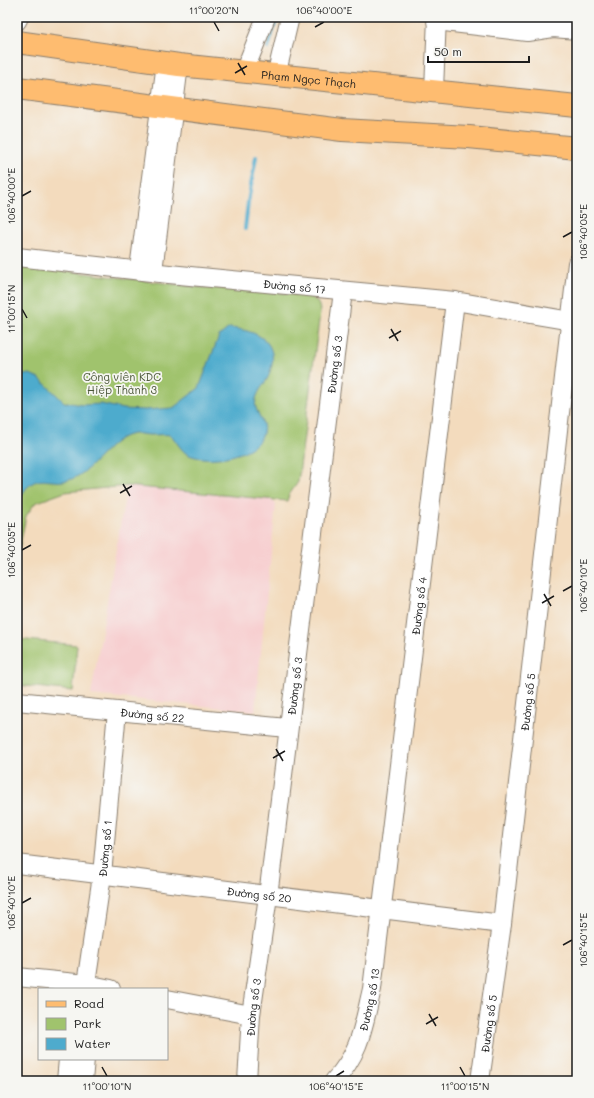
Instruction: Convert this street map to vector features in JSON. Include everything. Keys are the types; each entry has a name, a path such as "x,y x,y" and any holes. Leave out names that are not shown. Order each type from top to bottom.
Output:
{"main road":[{"name":"Phạm Ngọc Thạch","path":"17,42 172,64 276,76 434,90 577,106"},
{"path":"17,88 342,130 469,137 577,148"}],"street":[{"path":"17,22 19,17"},
{"path":"244,72 266,17"},
{"path":"276,76 290,17"},
{"path":"434,90 436,19 527,32 553,28 577,30"},
{"path":"146,270 172,64"},
{"name":"Đường số 17","path":"17,257 343,291 455,301 574,322"},
{"name":"Đường số 5","path":"480,1081 502,924 574,322 577,263"},
{"name":"Đường số 3","path":"247,1081 251,1015 268,896 287,728 343,291"},
{"name":"Đường số 4","path":"381,910 455,301"},
{"name":"Đường số 22","path":"17,701 287,728"},
{"name":"Đường số 1","path":"85,987 102,875 117,711"},
{"name":"Đường số 20","path":"17,864 502,924"},
{"name":"Đường số 13","path":"334,1081 343,1072 359,1046 372,989 381,910"},
{"path":"17,977 98,988"},
{"path":"168,999 251,1015"},
{"path":"66,1081 68,1060"},
{"path":"83,1081 85,1060"}],"shaded area":[{"path":"127,486 272,500 276,504 255,711 91,695"}],"green space":[{"name":"Công viên KDC Hiệp Thành 3","path":"17,265 197,287 300,294 314,299 319,305 320,313 298,482 289,495 287,501 127,486 65,492 35,503 26,516 17,560"},
{"path":"17,639 77,645 73,691 17,685"}],"water":[{"path":"229,328 239,329 257,335 269,346 272,354 272,364 269,375 258,393 255,404 263,424 263,433 259,441 251,448 241,453 218,458 195,457 187,454 171,435 134,434 118,440 76,477 58,481 37,481 30,484 17,504 17,376 30,374 39,378 64,402 83,405 101,404 123,409 145,410 173,408 199,388 219,336"}],"waterway":[{"path":"268,48 277,17"},
{"path":"245,229 256,157"}]}
